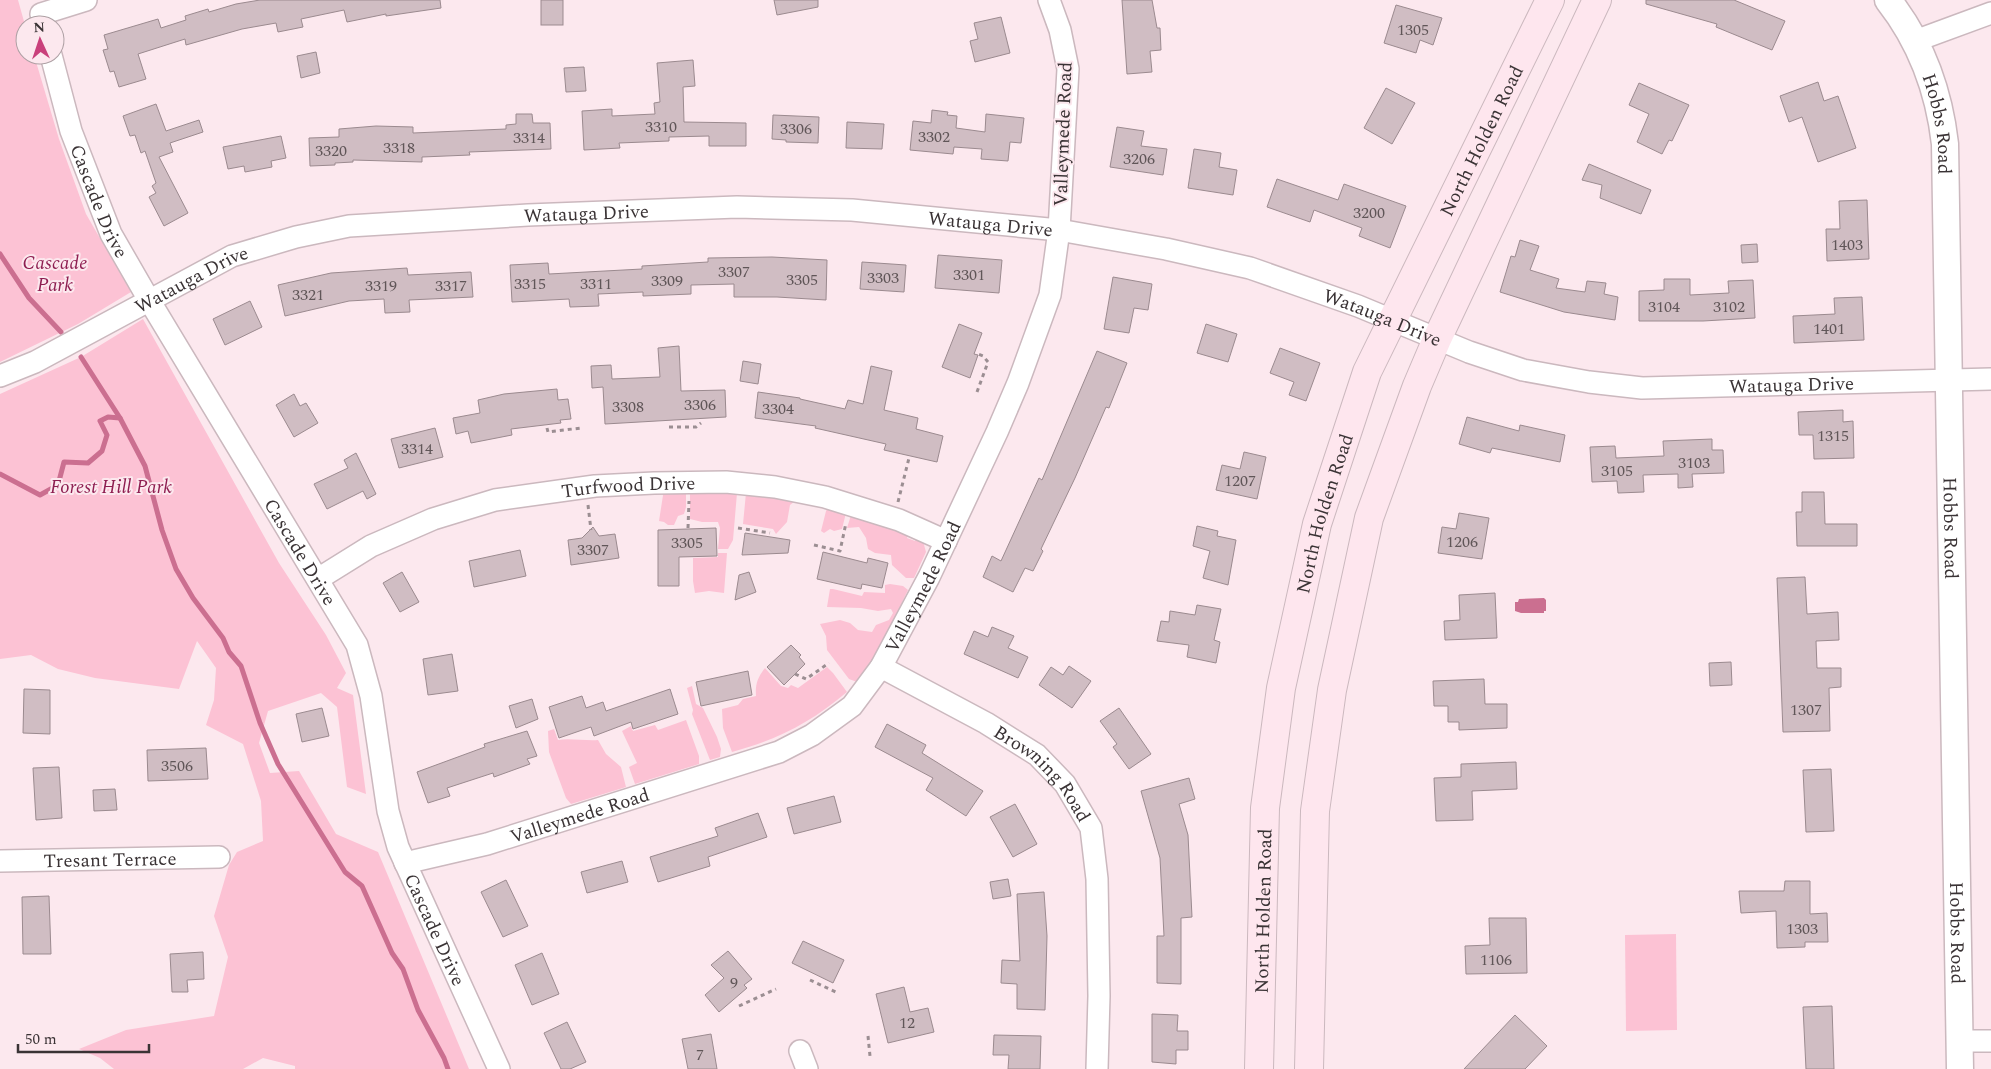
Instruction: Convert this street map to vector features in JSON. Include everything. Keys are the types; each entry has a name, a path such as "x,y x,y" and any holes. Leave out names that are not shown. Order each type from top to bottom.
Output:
{"main road":[{"name":"North Holden Road","path":"1259,1069 1265,808 1281,688 1317,524 1367,372 1391,319 1550,0"},
{"path":"1309,1069 1315,811 1332,690 1368,518 1437,338 1597,0"}],"street":[{"path":"40,13 86,0"},
{"name":"Valleymede Road","path":"405,863 488,844 779,752 812,735 852,706 882,667 946,541 1018,383 1050,295 1059,230 1068,69 1060,30 1049,0"},
{"name":"Hobbs Road","path":"1888,0 1915,41 1931,76 1942,120 1945,144 1960,1069"},
{"path":"1915,41 1991,13"},
{"name":"Cascade Drive","path":"54,65 70,131 108,225 148,300 318,579 356,645 371,696 388,811 398,847 500,1069"},
{"name":"Watauga Drive","path":"0,376 35,362 232,256 296,237 349,226 528,215 737,207 852,210 1059,230 1166,249 1250,268 1391,319 1468,352 1523,370 1589,382 1642,388 1991,379"},
{"name":"Turfwood Drive","path":"318,579 370,546 433,520 495,500 586,487 726,482 775,487 825,497 894,519 946,541"},
{"name":"Browning Road","path":"882,667 986,723 1037,754 1065,784 1091,828 1097,879 1097,1069"},
{"name":"Tresant Terrace","path":"0,861 219,858"},
{"path":"1960,1041 1991,1040"}],"path":[{"path":"977,392 988,362 983,356 978,354"},
{"path":"669,427 696,427 700,423"},
{"path":"547,428 548,432 581,428"},
{"path":"894,519 909,458"},
{"path":"688,528 689,482"},
{"path":"586,487 591,530"},
{"path":"814,545 840,551 850,505"},
{"path":"738,528 770,533"},
{"path":"795,674 806,679 829,663"},
{"path":"810,980 838,993"},
{"path":"739,1006 776,989"},
{"path":"868,1036 870,1056"}],"green space":[{"name":"Cascade Park","path":"0,0 18,0 22,15 15,15 15,65 37,65 59,139 86,214 131,292 78,324 0,362"},
{"name":"Forest Hill Park","path":"143,319 279,563 326,635 346,673 337,688 353,695 366,794 347,787 337,707 321,693 268,711 259,743 270,773 299,771 336,834 378,852 469,1069 295,1069 295,1066 263,1058 243,1069 114,1069 100,1058 79,1049 126,1030 214,1016 228,957 214,916 229,865 237,852 263,841 261,801 243,744 206,725 214,700 216,668 197,641 179,689 95,678 58,669 31,655 0,659 0,394 81,357"},
{"path":"686,487 684,514 678,516 674,525 668,525 659,521 664,489"},
{"path":"690,488 737,493 733,540 728,549 718,549 720,528 718,522 702,522 690,519"},
{"path":"746,493 800,497 790,505 787,522 776,534 773,529 743,524"},
{"path":"830,505 847,509 842,529 834,531 830,529 824,533 821,531 826,511"},
{"path":"852,512 909,533 907,538 915,541 917,537 923,541 926,552 914,578 906,578 892,565 891,555 875,553 868,549 866,538 859,527 847,528"},
{"path":"718,553 727,553 724,593 709,591 695,593 693,558 718,557"},
{"path":"885,585 903,586 908,590 880,648 857,682 849,679 827,650 826,636 820,624 840,620 850,623 858,630 872,632 876,625 889,620 893,613 891,609 878,611 861,608 827,607 830,589 862,596 864,592 885,593"},
{"path":"827,667 847,692 820,713 793,729 765,742 732,752 723,728 722,709 738,705 743,699 756,696 760,674 765,668 781,686 788,688 791,685 798,688"},
{"path":"692,686 696,704 703,708 717,737 721,749 720,757 710,760 692,714 693,710 687,688"},
{"path":"686,720 699,756 699,764 635,784 629,767 637,763 622,731 631,726 633,731 655,725 658,730"},
{"path":"554,729 558,740 598,740 606,754 621,767 626,787 571,804 566,798 549,752 548,731"},
{"path":"1676,934 1677,1030 1626,1031 1625,935"}],"shaded area":[{"path":"1544,598 1546,600 1546,611 1544,613 1521,613 1515,611 1515,602 1518,602 1519,599"}],"building":[{"path":"260,0 440,0 441,8 386,16 386,14 347,22 344,10 301,19 303,27 278,32 276,23 242,29 186,45 185,39 138,54 146,79 119,87 114,71 110,72 103,50 108,49 104,35 158,19 161,28 186,20 185,16 208,9 209,12 236,4"},
{"path":"541,0 563,0 563,25 541,25"},
{"path":"774,0 818,0 818,7 777,15"},
{"path":"1122,0 1152,0 1157,28 1160,28 1161,50 1150,51 1152,72 1127,74"},
{"path":"1646,0 1734,0 1785,21 1772,50 1716,27 1717,24 1646,4"},
{"path":"1396,5 1442,18 1433,45 1420,40 1416,53 1384,43"},
{"path":"1001,17 1010,53 975,62 970,41 978,39 974,23"},
{"path":"316,52 320,73 301,78 297,56"},
{"path":"693,60 695,86 683,87 684,122 746,123 746,146 709,146 709,136 669,137 669,141 619,143 620,148 584,150 582,111 612,109 612,116 655,114 654,103 660,102 657,63"},
{"path":"584,67 586,91 566,92 564,68"},
{"path":"1818,82 1824,101 1838,96 1856,148 1818,162 1802,117 1789,122 1780,96"},
{"path":"1639,83 1689,105 1672,141 1669,140 1662,154 1637,142 1649,114 1629,105"},
{"path":"1386,88 1415,103 1392,144 1364,128"},
{"path":"156,104 166,131 199,120 203,132 170,143 173,152 159,157 188,213 164,226 149,197 156,193 152,186 156,183 145,151 141,153 135,135 130,136 123,116"},
{"path":"932,110 948,112 947,115 957,116 956,128 985,132 986,114 1024,118 1021,143 1010,142 1008,161 981,159 982,149 954,147 953,154 910,150 913,121 931,123"},
{"path":"516,114 532,114 533,123 550,123 551,149 469,152 470,155 422,157 422,162 353,160 353,162 335,163 335,165 310,166 309,138 339,137 339,129 376,126 413,127 413,133 506,129 506,125 516,124"},
{"path":"773,115 819,117 818,143 786,142 786,140 772,139"},
{"path":"847,122 884,124 882,149 846,148"},
{"path":"1117,127 1144,131 1141,146 1167,149 1163,175 1110,167"},
{"path":"281,136 286,158 271,161 272,167 245,172 244,166 228,169 223,147"},
{"path":"1194,149 1221,153 1219,167 1237,170 1233,195 1188,188"},
{"path":"1589,164 1651,190 1641,214 1600,198 1602,185 1582,180"},
{"path":"1277,179 1338,200 1344,184 1406,206 1390,248 1359,236 1362,228 1314,210 1310,222 1267,207"},
{"path":"1867,200 1869,259 1827,261 1826,229 1840,229 1839,201"},
{"path":"1520,240 1539,246 1530,270 1559,279 1556,288 1585,292 1587,281 1606,283 1604,294 1618,297 1615,320 1564,312 1500,292 1511,256 1515,257"},
{"path":"1757,244 1758,262 1742,263 1741,245"},
{"path":"938,255 1002,260 999,293 935,288"},
{"path":"772,257 827,260 826,300 734,297 734,284 691,285 691,294 643,296 643,292 598,294 599,306 570,307 569,299 512,302 510,265 548,263 549,274 642,269 642,266 708,262 708,258"},
{"path":"862,262 906,265 904,292 860,289"},
{"path":"407,268 408,275 471,272 473,297 409,300 410,312 385,313 384,299 349,301 285,316 278,285 331,273"},
{"path":"1113,277 1152,284 1148,310 1134,308 1129,333 1104,329"},
{"path":"1664,279 1690,279 1690,295 1729,293 1728,281 1753,280 1755,318 1703,321 1639,321 1639,291 1664,290"},
{"path":"1862,297 1864,340 1794,343 1793,316 1835,314 1834,298"},
{"path":"250,301 262,327 225,345 213,319"},
{"path":"959,324 982,333 974,354 978,355 970,378 942,367"},
{"path":"1206,324 1237,334 1228,362 1197,353"},
{"path":"679,346 681,391 725,390 726,417 605,424 603,387 592,388 591,366 611,365 612,379 660,377 658,348"},
{"path":"1280,348 1320,363 1306,401 1289,395 1294,382 1270,373"},
{"path":"1097,351 1127,363 1109,408 1106,407 1041,549 1043,551 1033,571 1025,568 1013,592 983,577 992,556 1001,561 1039,478 1042,480"},
{"path":"743,361 761,364 758,384 740,381"},
{"path":"871,366 892,371 884,410 918,418 916,429 943,436 937,462 884,450 886,444 815,428 816,426 755,418 758,392 800,398 845,409 848,400 863,404"},
{"path":"557,389 558,400 568,399 571,419 560,420 561,423 511,429 512,435 471,443 468,431 456,434 453,418 480,413 478,400 504,394"},
{"path":"294,394 300,406 306,403 318,423 294,437 276,405"},
{"path":"1843,410 1843,422 1853,421 1854,458 1814,459 1813,435 1799,435 1798,412"},
{"path":"1467,417 1519,431 1520,425 1565,435 1560,462 1492,448 1490,453 1459,444"},
{"path":"435,428 443,457 399,468 391,439"},
{"path":"1712,439 1712,450 1723,450 1724,473 1692,474 1693,487 1678,488 1678,474 1643,475 1644,492 1618,493 1617,481 1592,482 1590,447 1615,446 1616,458 1664,456 1663,441"},
{"path":"1244,452 1266,457 1257,499 1216,490 1222,465 1240,469"},
{"path":"356,453 376,494 367,499 363,491 327,509 314,484 348,468 344,460"},
{"path":"1802,492 1824,492 1825,524 1857,524 1857,546 1797,546 1796,512 1802,512"},
{"path":"1459,513 1489,518 1482,559 1438,553 1442,527 1456,529"},
{"path":"1197,526 1218,531 1217,536 1236,540 1228,585 1203,578 1210,551 1193,546"},
{"path":"593,527 599,536 615,534 619,558 571,565 568,540 582,538"},
{"path":"716,528 717,556 679,557 679,586 658,586 658,530"},
{"path":"745,533 790,540 788,553 742,555"},
{"path":"520,550 526,576 474,587 469,561"},
{"path":"823,552 867,563 868,558 888,563 882,588 862,584 861,589 817,579"},
{"path":"402,572 419,602 400,612 383,583"},
{"path":"749,572 756,592 735,600 739,575"},
{"path":"1805,577 1807,614 1838,612 1839,640 1816,641 1817,668 1841,668 1841,687 1829,688 1830,731 1783,732 1777,578"},
{"path":"1495,593 1497,638 1445,640 1444,621 1460,620 1459,595"},
{"path":"1197,605 1221,609 1214,640 1220,642 1216,663 1187,657 1189,645 1157,641 1161,621 1169,622 1170,611 1195,615"},
{"path":"992,627 1014,636 1008,648 1028,657 1018,678 964,654 974,631 988,637"},
{"path":"791,645 801,655 799,657 805,664 784,685 767,667"},
{"path":"452,654 458,691 428,695 423,659"},
{"path":"1731,662 1732,685 1710,686 1709,663"},
{"path":"1069,666 1091,681 1072,708 1039,685 1051,667 1063,675"},
{"path":"748,671 752,695 701,706 696,682"},
{"path":"1484,679 1485,704 1507,704 1507,728 1459,730 1459,722 1448,722 1448,706 1434,706 1433,681"},
{"path":"24,689 50,690 50,734 23,733"},
{"path":"670,689 678,714 633,729 631,722 594,736 591,727 559,738 549,707 582,696 586,708 603,702 606,711"},
{"path":"532,699 538,719 516,728 509,706"},
{"path":"322,708 329,736 302,742 296,714"},
{"path":"1119,708 1151,754 1129,769 1113,747 1117,744 1100,721"},
{"path":"887,724 926,745 922,753 983,791 966,816 926,790 933,778 875,747"},
{"path":"527,731 537,756 527,759 530,764 494,777 493,773 447,788 450,796 428,803 417,772 485,747 484,744"},
{"path":"206,748 208,779 148,781 147,750"},
{"path":"1516,762 1517,789 1472,791 1473,820 1436,821 1434,778 1461,777 1461,764"},
{"path":"59,767 62,818 36,820 33,768"},
{"path":"1831,769 1834,831 1806,832 1803,770"},
{"path":"1189,778 1195,799 1179,804 1188,835 1192,917 1181,918 1181,984 1157,983 1157,936 1164,936 1160,858 1141,791"},
{"path":"115,789 117,810 94,811 93,790"},
{"path":"834,796 841,822 794,834 787,808"},
{"path":"1015,804 1037,844 1013,857 990,817"},
{"path":"758,813 767,837 708,857 710,866 658,882 650,857 718,836 715,828"},
{"path":"622,861 628,882 587,893 581,872"},
{"path":"1008,879 1011,896 993,899 990,882"},
{"path":"506,880 528,926 503,937 481,892"},
{"path":"1785,881 1810,881 1810,914 1827,913 1828,942 1805,942 1805,947 1777,948 1776,911 1741,913 1739,891 1784,891"},
{"path":"1044,892 1047,936 1045,1010 1017,1009 1017,984 1001,983 1002,960 1020,961 1017,894"},
{"path":"49,896 51,954 23,954 22,897"},
{"path":"1489,918 1526,918 1527,973 1466,974 1465,946 1490,945"},
{"path":"803,941 844,960 833,983 792,963"},
{"path":"728,951 752,979 744,985 747,988 719,1012 705,995 724,978 711,965"},
{"path":"203,952 204,979 187,980 188,992 172,992 170,954"},
{"path":"542,953 559,994 532,1005 515,965"},
{"path":"904,987 910,1012 928,1008 934,1032 888,1043 876,994"},
{"path":"1832,1006 1834,1069 1806,1069 1803,1007"},
{"path":"1152,1014 1178,1015 1177,1031 1188,1031 1188,1050 1176,1050 1176,1064 1152,1062"},
{"path":"1515,1015 1547,1046 1525,1069 1464,1069"},
{"path":"567,1022 586,1062 570,1069 561,1069 544,1033"},
{"path":"711,1034 717,1069 688,1069 682,1039"},
{"path":"994,1035 1041,1036 1040,1069 1008,1069 1009,1055 993,1055"}],"waterway":[{"path":"0,254 29,298 61,332"},
{"path":"81,357 120,418 145,466 162,530 176,569 193,598 223,638 229,652 241,666 260,723 278,764 345,872 362,886 392,953 403,969 418,1010 448,1069"},
{"path":"0,474 40,495 58,485 64,462 88,463 102,451 107,435 100,421 108,417 120,418"}]}
